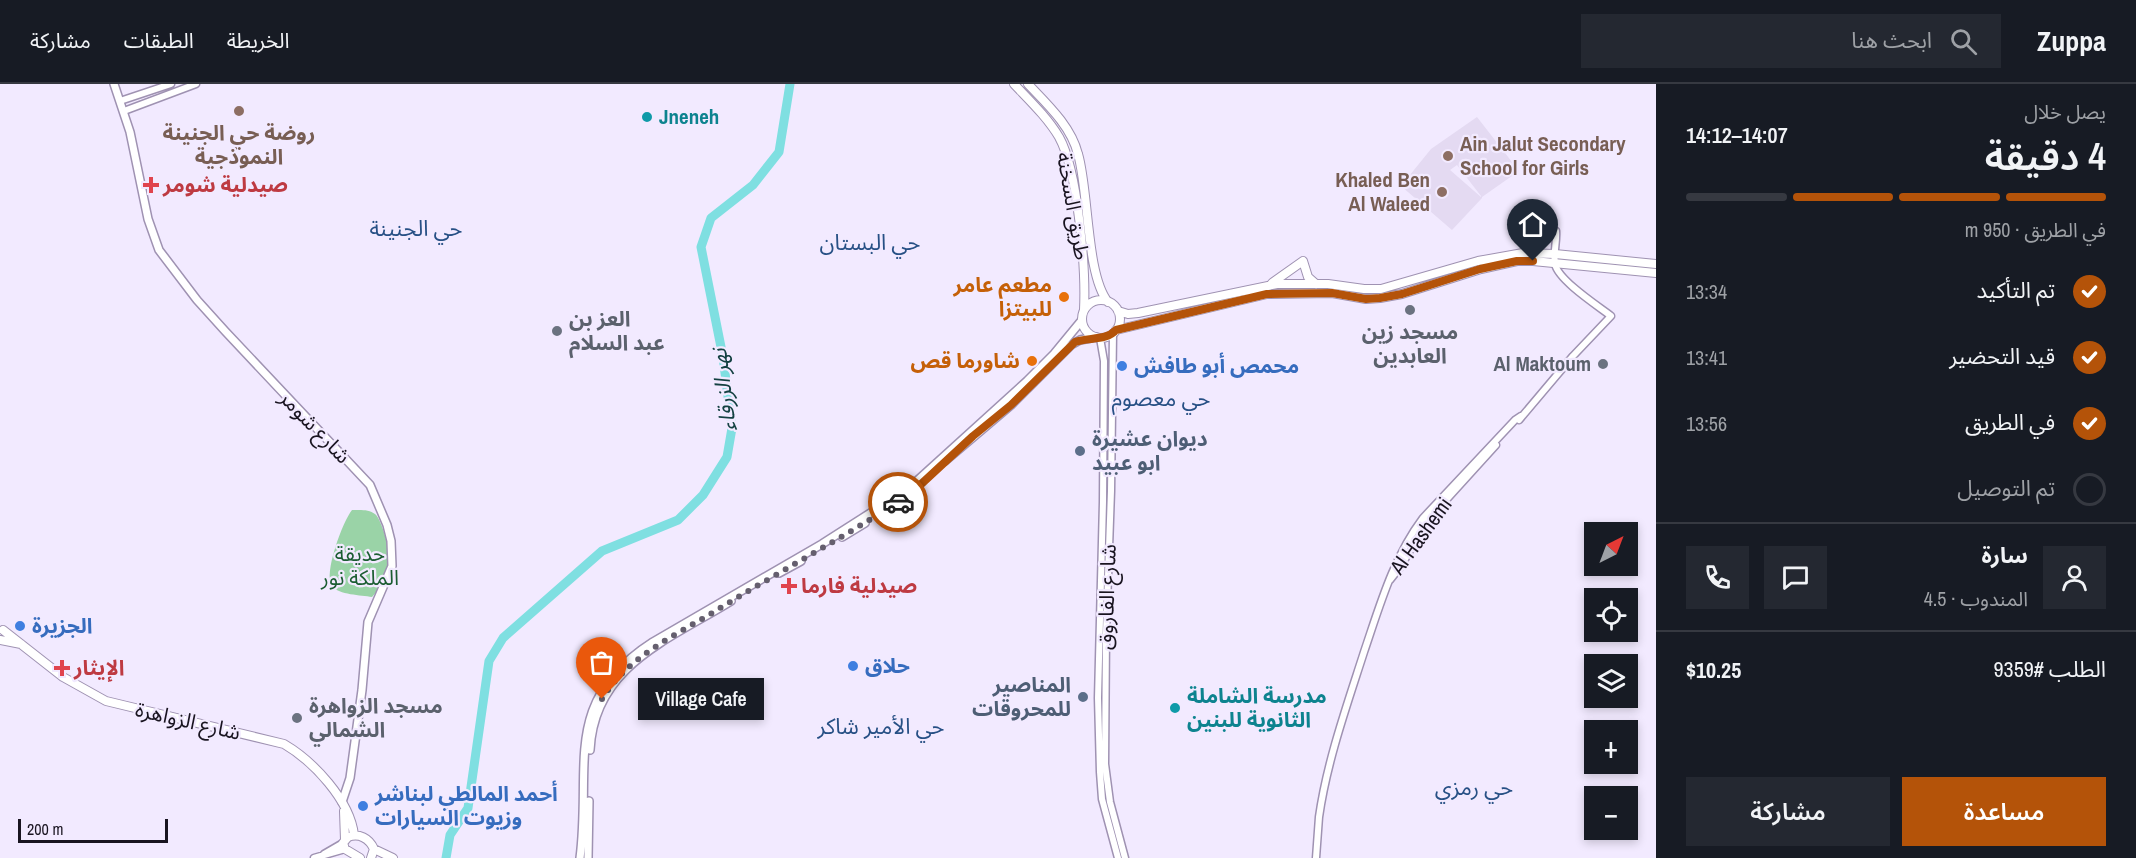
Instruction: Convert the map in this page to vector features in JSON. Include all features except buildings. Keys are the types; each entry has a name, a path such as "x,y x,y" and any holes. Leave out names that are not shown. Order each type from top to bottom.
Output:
{"main road":[{"name":"شارع شومر","path":"114,84 124,111 152,230 164,258 225,331 370,485 384,514 391,541 392,566 368,622 362,690 350,778 343,805"},
{"name":"طريق السخنة","path":"1014,84 1051,125 1065,150 1070,165 1083,257 1084,310"},
{"name":"طريق السخنة","path":"1028,84 1051,107 1061,121 1078,154 1095,268 1100,288 1108,302"},
{"path":"580,858 587,728 594,704 611,677 637,652 822,544 908,489 1027,381 1069,337 1082,320 1084,310 1094,301 1108,302 1118,311 1128,314 1268,285 1316,284 1381,289 1478,261 1522,253 1656,273"},
{"path":"588,858 591,737 602,699 619,675 663,642 854,530 904,498 1011,405 1071,345 1080,340 1098,338 1257,295 1332,293 1366,299 1380,298 1402,294 1480,269 1517,261 1555,259 1656,264"},
{"path":"1268,285 1303,261 1308,277 1316,284"},
{"path":"1288,284 1296,293"},
{"path":"1257,295 1262,291 1281,288 1288,284"},
{"path":"1115,332 1120,317 1118,311"},
{"path":"1082,320 1086,331 1098,338"},
{"path":"0,640 3,634 1,628"},
{"name":"شارع الزواهرة","path":"1,628 63,677 106,701 285,744 302,755 320,773 343,805 354,835"},
{"name":"شارع الزواهرة","path":"0,640 21,644"},
{"path":"343,805 344,844 360,858"},
{"path":"344,844 354,835 365,838 373,856 393,858"}],"street":[{"path":"120,101 171,84"},
{"path":"124,111 196,84"},
{"path":"1555,259 1556,231"},
{"name":"Al Hashemi","path":"1316,858 1320,816 1330,767 1353,686 1393,568 1435,502 1521,416 1611,316 1564,279 1555,259"},
{"name":"شارع الفاروق","path":"1115,332 1105,764 1107,788 1125,858"},
{"name":"شارع الفاروق","path":"1098,338 1104,361 1098,698 1100,772 1102,799 1118,858"},
{"path":"1102,443 1112,442"},
{"path":"1098,698 1106,698"},
{"path":"314,858 344,844"}],"shaded area":[{"path":"1477,117 1519,171 1482,197 1452,230 1401,186 1431,149","holes":["1457,165 1481,197 1450,170"]}],"green space":[{"name":"حديقة الملكة نور","path":"352,510 373,512 378,517 388,545 389,568 384,581 372,597 335,589 330,580 335,548"}],"waterway":[{"name":"نهر الزرقاء","path":"446,858 450,835 468,808 489,661 503,638 602,551 678,520 703,495 727,457 732,428 723,357 701,247 711,218 753,185 779,152 790,84"}],"way so far":[{"path":"602,699 619,675 663,642 898,502"}],"place":[{"name":"روضة حي الجنينة النموذجية","path":"239,111"},
{"name":"Jneneh","path":"647,117"},
{"name":"Ain Jalut Secondary School for Girls","path":"1448,156"},
{"name":"صيدلية شومر","path":"151,185"},
{"name":"Khaled Ben Al Waleed","path":"1442,192"},
{"name":"مطعم عامر للبيتزا","path":"1064,297"},
{"name":"مسجد زين العابدين","path":"1410,310"},
{"name":"العز بن عبد السلام","path":"557,331"},
{"name":"شاورما قص","path":"1032,361"},
{"name":"Al Maktoum","path":"1603,364"},
{"name":"محمص أبو طافش","path":"1122,366"},
{"name":"ديوان عشيرة ابو عبيد","path":"1080,451"},
{"name":"صيدلية فارما","path":"789,586"},
{"name":"الجزيرة","path":"20,626"},
{"name":"حلاق","path":"853,666"},
{"name":"الإيثار","path":"62,668"},
{"name":"المناصير للمحروقات","path":"1083,697"},
{"name":"Village Cafe","path":"602,699"},
{"name":"مدرسة الشاملة الثانوية للبنين","path":"1175,708"},
{"name":"مسجد الزواهرة الشمالي","path":"297,718"},
{"name":"أحمد المالطي لبناشر وزيوت السيارات","path":"363,806"}],"district":[{"name":"حي الجنينة","path":"416,228"},
{"name":"حي البستان","path":"870,242"},
{"name":"حي معصوم","path":"1161,398"},
{"name":"حي الأمير شاكر","path":"881,726"},
{"name":"حي رمزي","path":"1474,787"}],"route":[{"path":"898,502 1011,405 1075,342 1109,336 1116,330 1257,295 1332,293 1366,299 1380,298 1402,294 1480,269 1517,261 1533,261"}]}
